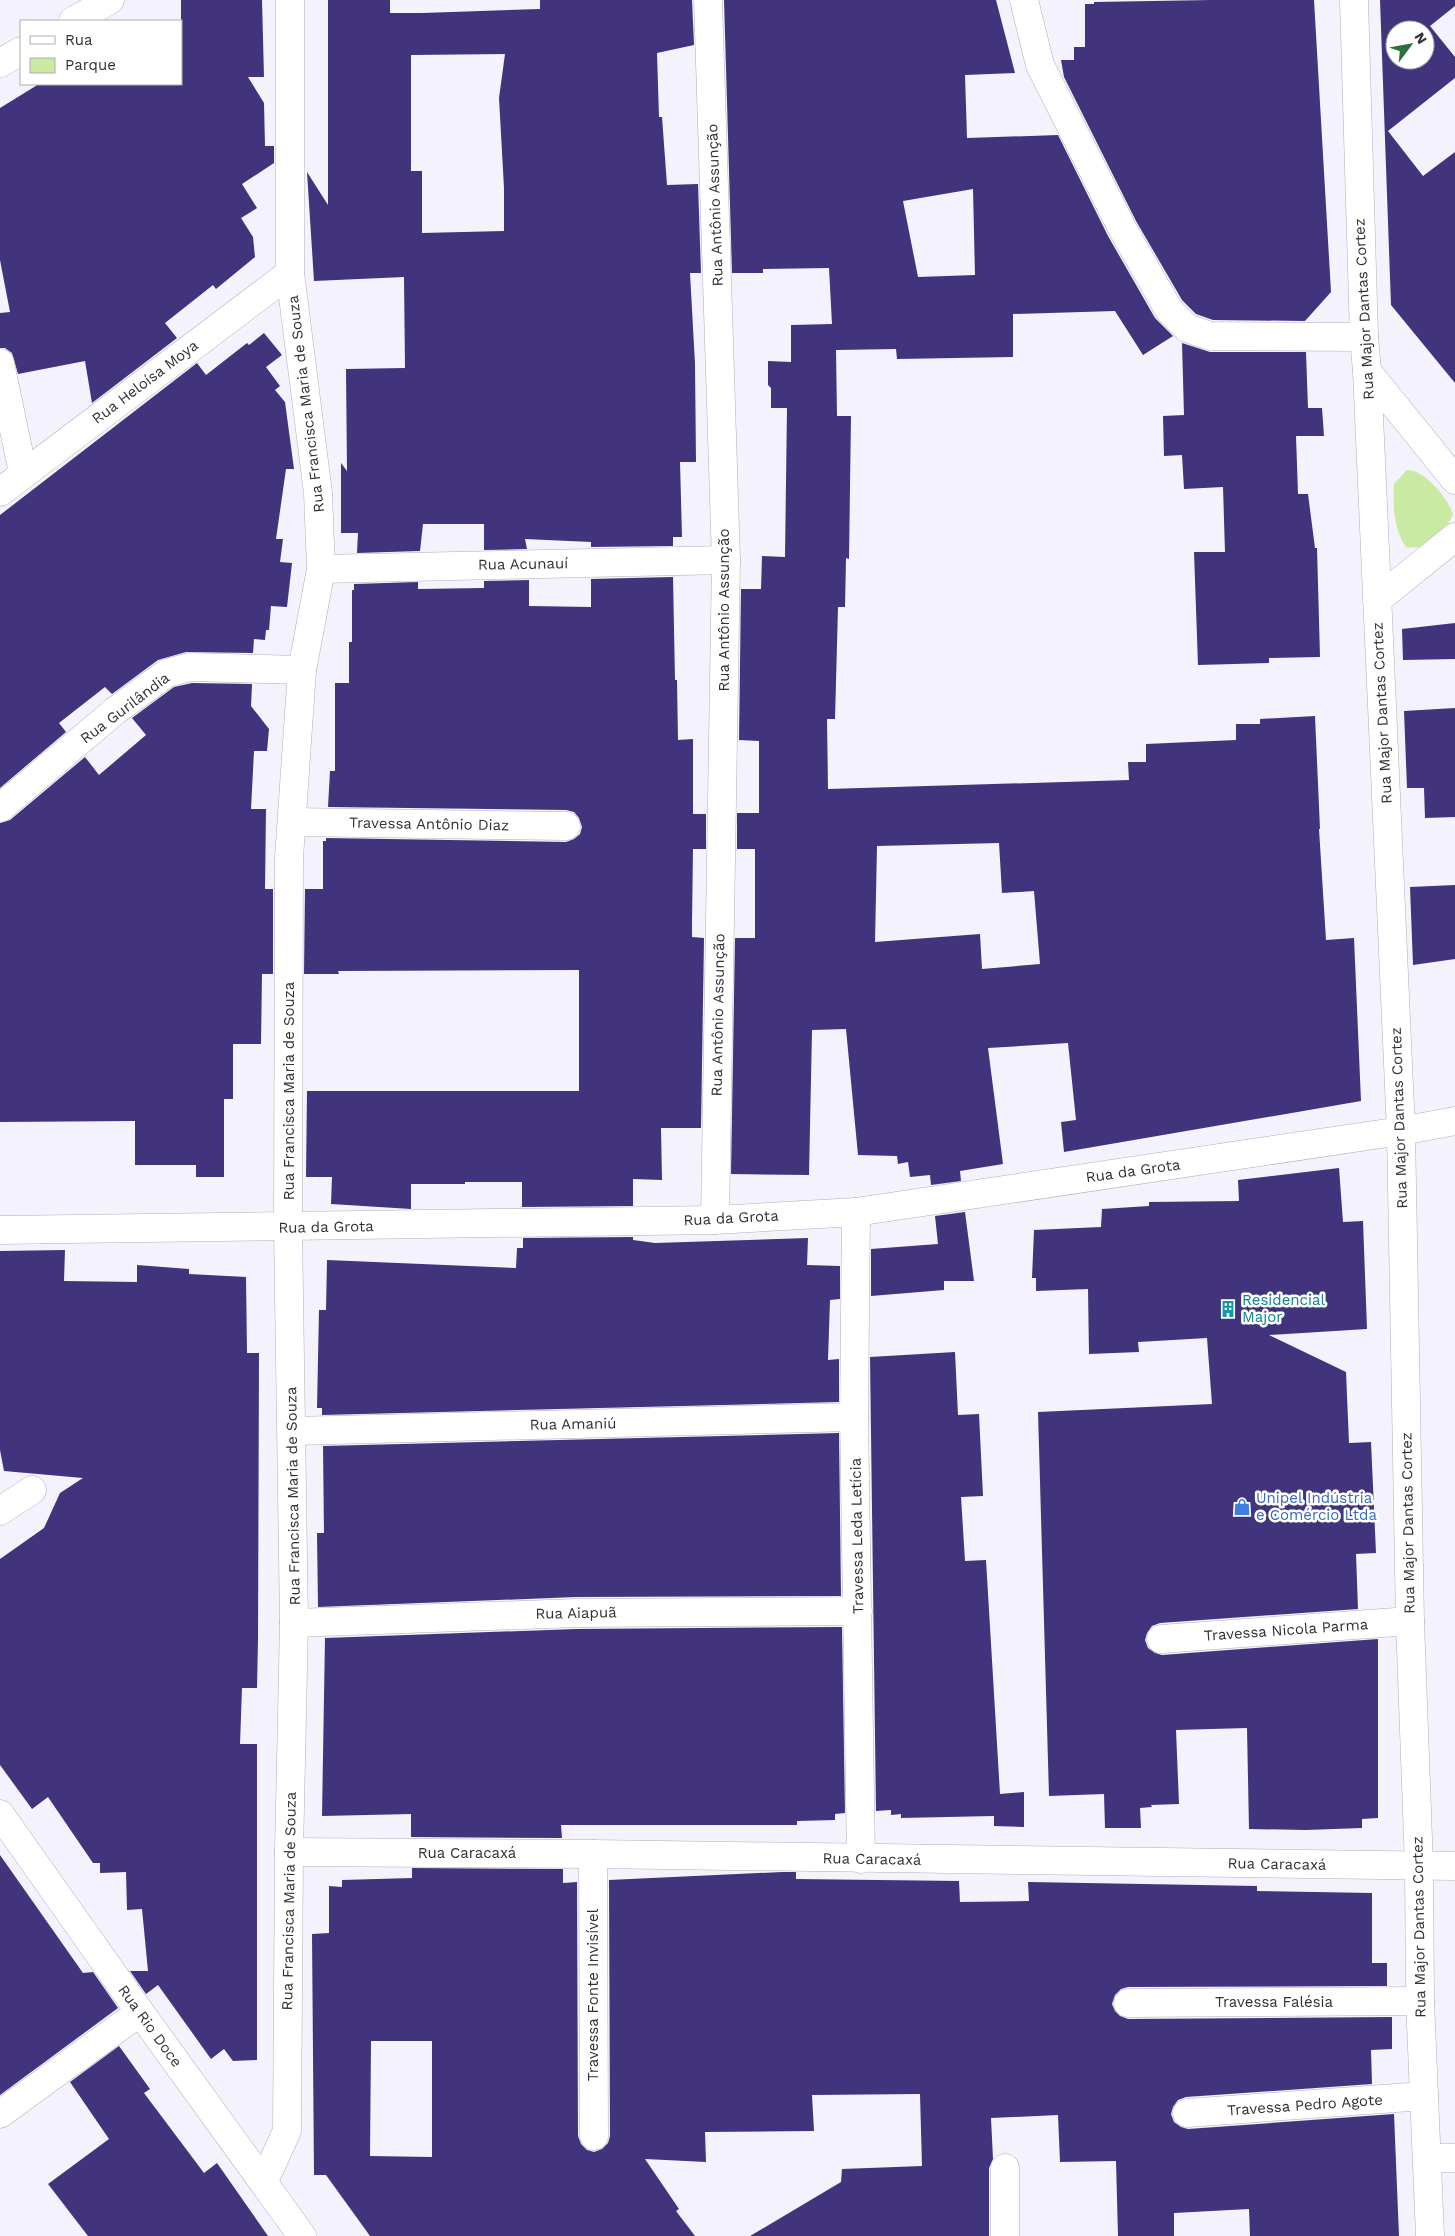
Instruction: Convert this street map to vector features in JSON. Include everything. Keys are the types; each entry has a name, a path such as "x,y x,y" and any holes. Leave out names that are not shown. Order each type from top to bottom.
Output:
{"street":[{"path":"75,20 110,0"},
{"name":"Rua Francisca Maria de Souza","path":"264,2182 287,2131 289,1852 294,1623 293,1431 288,1228 289,858 302,670 321,569 318,493 290,273 290,0"},
{"name":"Rua Antônio Assunção","path":"708,0 726,560 714,1220"},
{"path":"1024,0 1040,65 1122,228 1169,310 1187,328 1210,336 1364,337"},
{"name":"Rua Major Dantas Cortez","path":"1354,0 1364,337 1401,1131 1410,1621 1419,1866 1420,2001 1430,2236"},
{"path":"0,63 20,52"},
{"name":"Rua Heloísa Moya","path":"0,492 290,273"},
{"path":"0,363 23,473"},
{"path":"1367,371 1455,480"},
{"path":"1377,600 1455,537"},
{"name":"Rua Acunauí","path":"321,569 726,560"},
{"name":"Rua Gurilândia","path":"0,808 115,711 167,673 190,667 302,670"},
{"name":"Travessa Antônio Diaz","path":"292,822 566,826"},
{"name":"Rua da Grota","path":"0,1230 288,1228 714,1220 856,1212 1401,1131 1455,1120"},
{"name":"Travessa Leda Letícia","path":"856,1212 854,1417 861,1859"},
{"name":"Rua Amaniú","path":"293,1431 854,1417"},
{"path":"0,1511 32,1490"},
{"name":"Rua Aiapuã","path":"294,1623 576,1613 858,1612"},
{"name":"Travessa Nicola Parma","path":"1161,1639 1410,1621"},
{"name":"Rua Rio Doce","path":"0,1814 302,2236"},
{"name":"Rua Caracaxá","path":"289,1852 593,1854 1455,1866"},
{"name":"Travessa Fonte Invisível","path":"593,1854 594,2136"},
{"name":"Travessa Falésia","path":"1128,2003 1420,2001"},
{"path":"0,2114 140,2012"},
{"name":"Travessa Pedro Agote","path":"1187,2114 1424,2096"},
{"path":"1427,2158 1455,2158"},
{"path":"1004,2168 1005,2236"}],"green space":[{"path":"1407,470 1421,474 1435,486 1447,501 1453,515 1445,529 1435,540 1415,548 1406,547 1402,540 1396,524 1394,508 1394,484"}],"building":[{"path":"181,0 262,0 264,77 248,77 264,103 265,146 274,146 274,163 242,184 257,208 241,218 253,237 255,257 216,289 213,285 165,323 177,338 92,403 85,361 18,374 12,353 5,348 0,348 0,313 10,312 0,260 0,108 37,85 182,85"},
{"path":"328,0 390,0 390,13 422,13 540,9 540,0 692,0 694,45 657,53 659,117 662,117 667,185 698,184 701,273 690,273 695,364 696,462 680,462 682,537 673,537 673,546 591,547 591,542 525,539 527,549 484,550 484,524 423,524 420,551 357,553 358,533 341,533 341,463 347,471 346,369 405,368 404,277 314,281 307,172 328,205","holes":["505,54 499,98 504,188 504,231 422,233 422,171 411,171 411,55"]},
{"path":"724,0 996,0 1015,73 965,75 967,138 1058,135 1108,236 1155,318 1173,336 1143,355 1115,311 1013,314 1013,357 897,359 896,349 836,350 837,416 851,416 849,559 846,558 845,607 838,607 835,719 827,719 828,789 1129,780 1128,762 1146,762 1146,744 1236,740 1236,724 1260,724 1260,719 1315,716 1319,829 1326,940 1354,938 1361,1101 1064,1152 1061,1122 1076,1120 1068,1043 988,1048 1003,1164 960,1171 961,1181 931,1185 930,1175 910,1177 908,1162 898,1164 897,1156 858,1155 846,1029 812,1030 809,1175 731,1174 735,938 755,938 755,849 737,849 737,813 759,813 759,741 739,740 741,589 761,589 762,556 785,557 787,408 771,408 771,388 768,385 768,361 791,362 791,325 832,324 829,268 763,269 763,273 732,273","holes":["973,189 975,275 918,277 903,201","999,843 1002,893 1034,891 1040,964 982,969 980,934 875,942 877,846"]},
{"path":"1314,0 1331,292 1305,321 1213,320 1196,314 1182,300 1136,221 1064,77 1061,60 1074,60 1074,47 1085,47 1085,4 1094,4 1094,2"},
{"path":"1380,0 1455,0 1455,6 1435,22 1435,20 1385,20 1385,70 1435,70 1435,32 1455,57 1455,78 1388,131 1423,176 1455,152 1455,383 1391,305"},
{"path":"264,333 282,355 266,367 280,386 275,390 285,402 294,469 286,469 276,539 283,539 280,562 292,563 287,607 271,606 269,630 266,630 265,640 254,639 253,653 186,652 158,660 112,694 105,687 59,723 66,732 0,788 0,515 197,363 206,375 247,343 249,345"},
{"path":"1182,343 1210,352 1306,352 1308,408 1322,408 1324,436 1296,436 1298,494 1308,494 1315,548 1317,548 1320,657 1269,658 1269,663 1198,665 1194,552 1225,552 1223,487 1184,489 1182,455 1164,456 1163,416 1184,415"},
{"path":"673,577 678,740 693,739 693,814 706,814 706,849 693,849 692,937 704,938 701,1128 661,1128 662,1180 633,1179 633,1206 522,1207 522,1182 411,1184 411,1209 331,1204 332,1177 306,1177 307,1091 579,1091 579,970 338,971 339,974 304,974 305,889 323,889 323,841 326,841 326,838 566,842 580,834 582,827 579,818 574,812 566,810 328,807 330,771 335,771 335,683 349,683 349,642 352,642 352,590 354,590 354,584 418,582 418,589 484,588 484,581 529,580 529,606 591,607 591,579"},
{"path":"1455,623 1455,659 1403,660 1402,629"},
{"path":"192,683 252,684 251,706 269,729 267,751 254,751 251,809 266,809 265,889 273,889 273,974 262,974 261,1044 233,1044 233,1099 224,1099 224,1177 196,1177 196,1165 135,1165 135,1121 0,1122 0,823 10,820 85,757 99,775 146,735 132,718 174,687"},
{"path":"1455,708 1455,817 1425,818 1424,788 1407,788 1404,711"},
{"path":"1455,885 1455,959 1413,965 1410,887"},
{"path":"1339,1168 1343,1222 1363,1221 1367,1329 1269,1335 1346,1372 1349,1443 1371,1442 1376,1553 1356,1554 1358,1609 1160,1623 1152,1626 1145,1640 1148,1648 1162,1655 1378,1639 1378,1818 1362,1819 1362,1828 1306,1830 1249,1829 1247,1728 1176,1730 1179,1804 1151,1805 1152,1807 1140,1808 1141,1828 1105,1828 1104,1794 1049,1796 1038,1412 1212,1404 1207,1338 1138,1342 1139,1352 1089,1354 1088,1289 1036,1291 1036,1278 1032,1278 1034,1230 1101,1227 1102,1209 1149,1206 1149,1202 1239,1201 1238,1180"},
{"path":"965,1212 974,1281 944,1281 944,1290 871,1296 871,1249 938,1244 935,1216"},
{"path":"633,1237 633,1240 655,1243 808,1238 807,1265 840,1266 840,1299 830,1300 828,1360 839,1359 839,1402 322,1415 322,1408 317,1408 319,1310 326,1310 327,1260 516,1268 517,1248 523,1248 523,1238"},
{"path":"65,1250 64,1281 137,1282 137,1265 189,1269 189,1274 246,1277 247,1353 259,1353 258,1640 257,1688 242,1688 240,1744 257,1744 257,2060 233,2061 224,2049 211,2059 158,1985 146,1994 130,1971 148,1971 142,1909 127,1910 126,1872 100,1873 100,1863 93,1863 48,1797 32,1809 0,1765 0,1559 44,1528 60,1493 83,1478 4,1471 0,1450 0,1251"},
{"path":"955,1352 958,1415 979,1414 983,1496 961,1497 965,1561 986,1560 1000,1794 1024,1792 1024,1827 994,1826 994,1816 901,1818 901,1814 891,1815 891,1810 876,1811 870,1357"},
{"path":"839,1433 841,1596 576,1597 318,1607 317,1533 324,1533 323,1446"},
{"path":"842,1627 845,1813 835,1814 835,1820 797,1821 797,1825 561,1825 562,1838 411,1837 411,1814 322,1816 325,1638 576,1629"},
{"path":"0,1855 83,1973 93,1972 118,2008 0,2095"},
{"path":"412,1868 563,1869 563,1883 577,1882 578,2136 581,2144 587,2150 594,2152 602,2149 608,2143 610,2136 609,1880 796,1872 796,1879 959,1881 960,1902 1029,1901 1028,1882 1257,1886 1257,1891 1372,1893 1372,1963 1387,1963 1387,1986 1128,1987 1121,1989 1115,1995 1112,2004 1120,2016 1128,2019 1392,2017 1392,2049 1371,2050 1372,2084 1186,2097 1178,2100 1171,2114 1174,2122 1188,2129 1394,2114 1399,2236 1250,2236 1249,2209 1174,2213 1174,2236 1118,2236 1116,2161 1060,2162 1058,2115 991,2118 993,2159 989,2168 989,2236 750,2236 841,2182 842,2169 922,2166 920,2094 812,2095 814,2131 705,2132 706,2162 645,2159 679,2209 676,2211 695,2236 370,2236 326,2175 314,2175 312,1934 329,1933 329,1886 342,1887 342,1880 412,1878","holes":["371,2041 432,2041 432,2157 370,2156"]},
{"path":"119,2046 150,2089 144,2093 204,2173 217,2163 268,2236 88,2236 48,2184 109,2139 70,2082"}],"place":[{"name":"Residencial Major","path":"1228,1309"},
{"name":"Unipel Indústria e Comércio Ltda","path":"1242,1507"}]}
